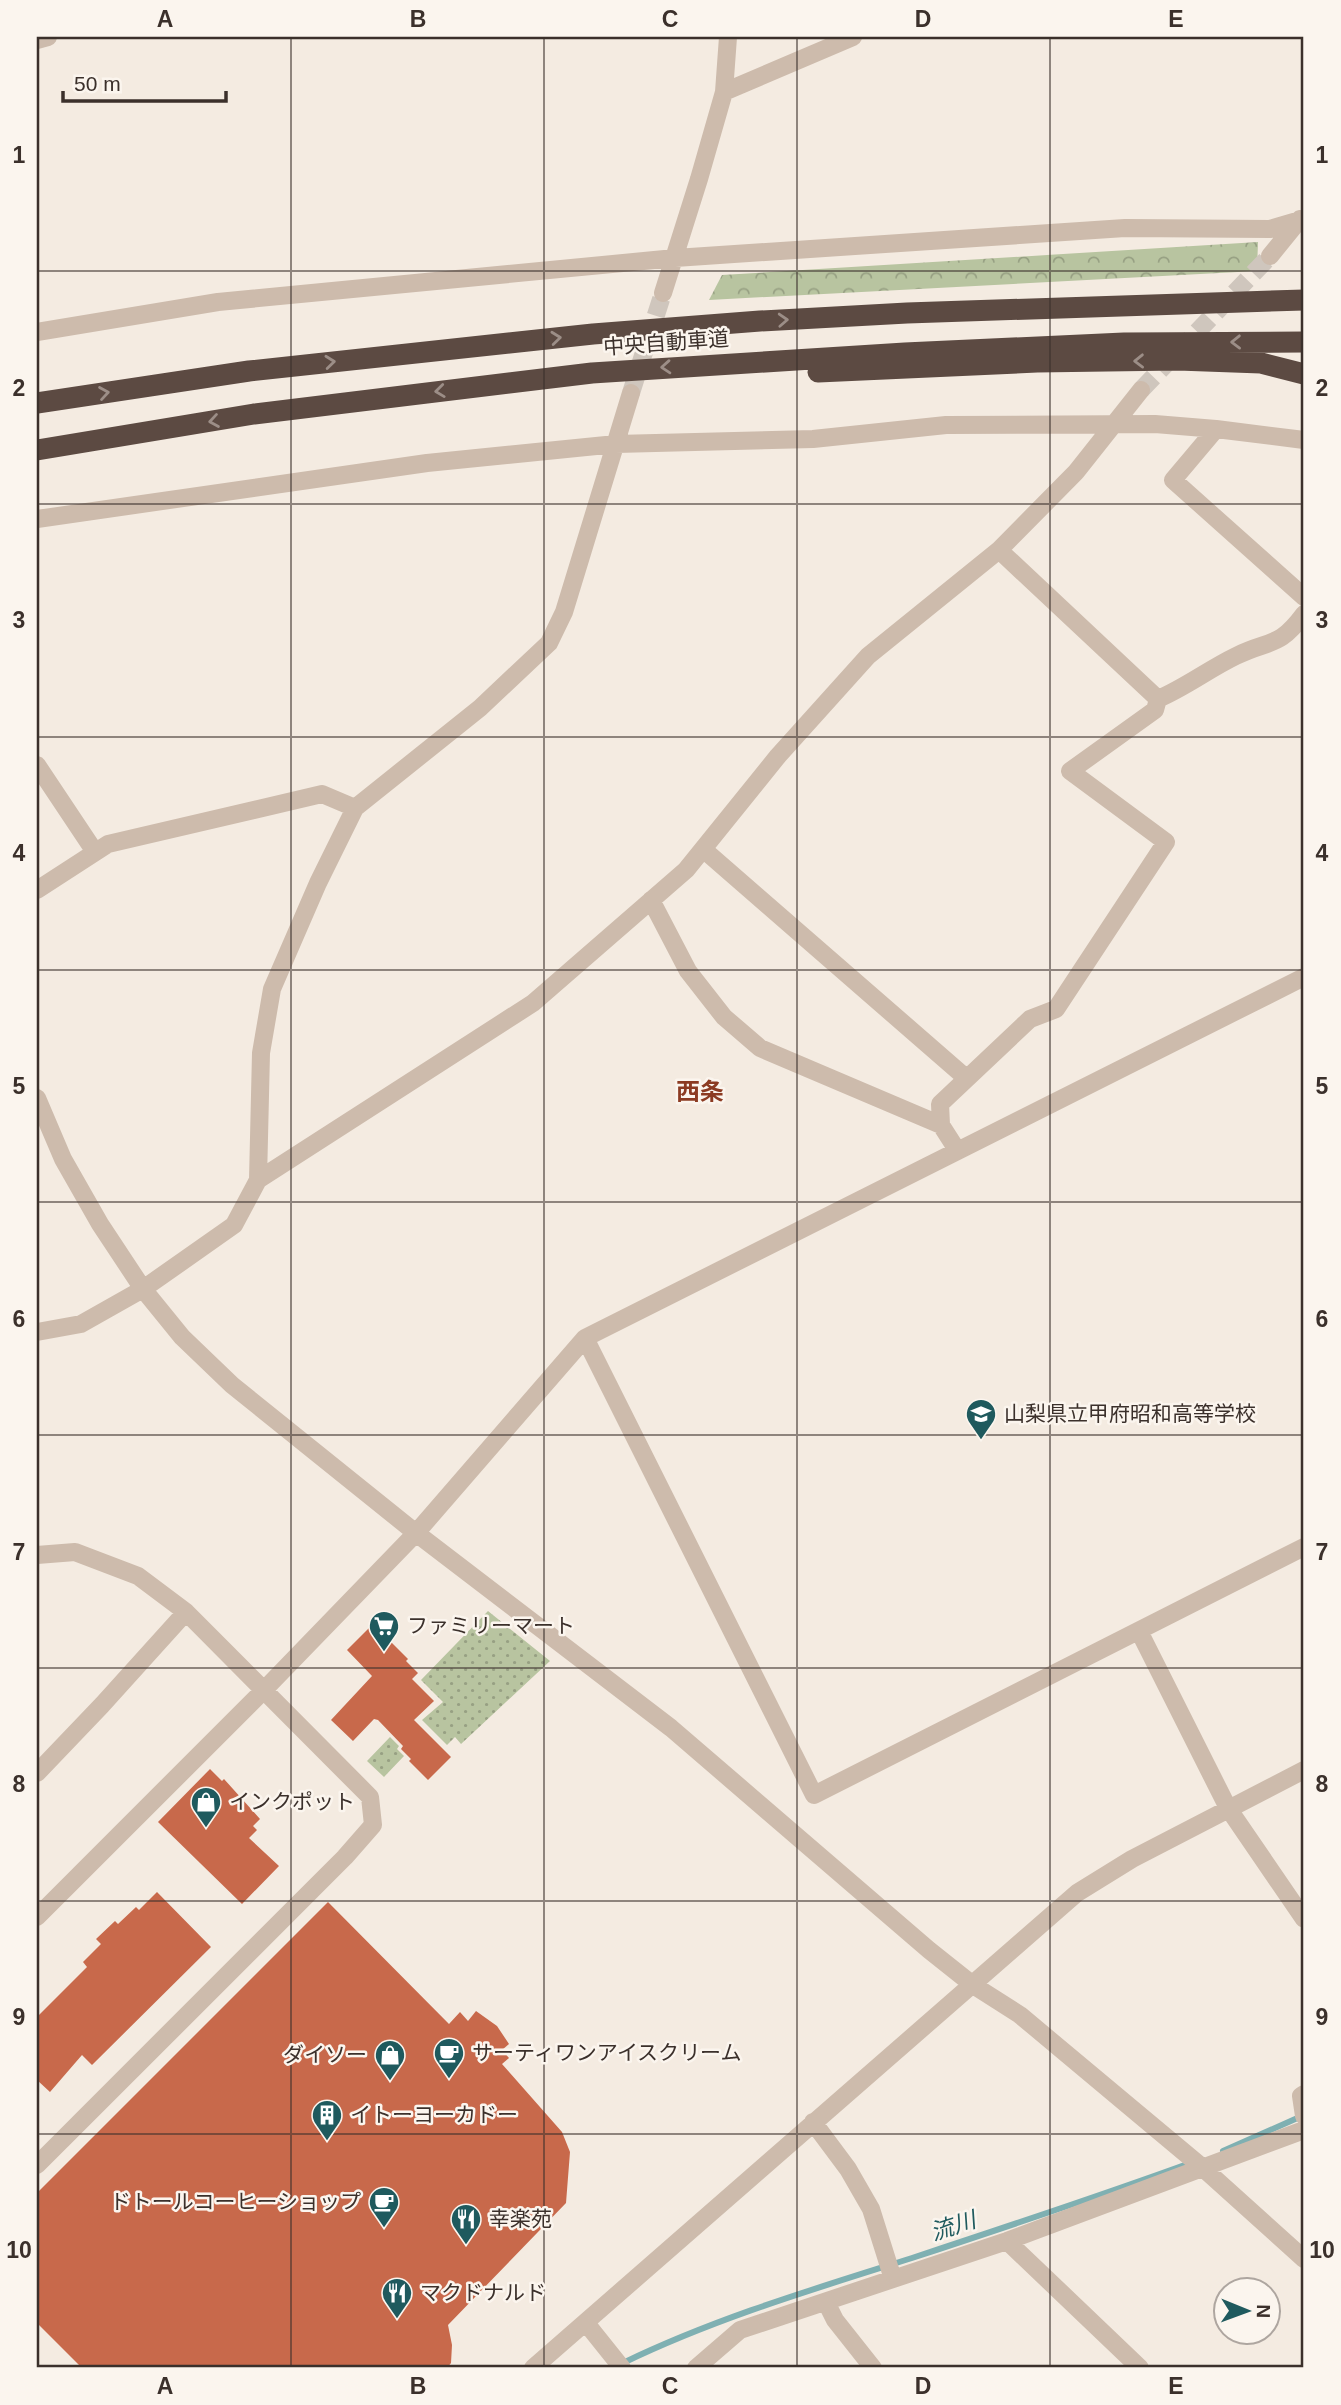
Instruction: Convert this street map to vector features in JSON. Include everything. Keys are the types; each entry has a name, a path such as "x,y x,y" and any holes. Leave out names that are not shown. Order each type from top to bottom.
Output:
{"highway":[{"name":"中央自動車道","path":"37,403 249,371 593,334 906,313 1298,299"},
{"name":"中央自動車道","path":"37,450 267,412 593,373 712,364 1124,343 1304,342"},
{"path":"712,364 762,375 1037,362 1178,360 1261,363 1304,373"}],"street":[{"path":"37,40 48,37"},
{"path":"663,293 724,92 728,37"},
{"path":"724,92 853,37"},
{"path":"37,332 218,302 675,258 1125,228 1270,229 1303,216"},
{"path":"1270,256 1303,216"},
{"path":"258,1180 533,1003 686,870 778,756 868,656 999,550 1076,472 1141,390"},
{"path":"37,1332 81,1324 143,1289 234,1225 258,1180 261,1053 272,989 318,883 355,808 480,708 549,643 564,612 631,393"},
{"path":"37,519 427,463 616,444 813,439 946,425 1155,424 1304,440"},
{"path":"1216,429 1173,480 1304,597"},
{"path":"999,550 1158,699"},
{"path":"1158,699 1238,655 1277,642 1290,633 1304,614"},
{"path":"957,1150 941,1125 940,1104 965,1077 1030,1018 1056,1009 1166,842 1070,771 1155,710 1158,699"},
{"path":"37,765 96,852"},
{"path":"37,890 108,844 322,794 355,808"},
{"path":"703,849 965,1077"},
{"path":"652,900 688,971 724,1017 760,1048 941,1125"},
{"path":"37,1917 416,1533 585,1338 1304,977"},
{"path":"37,1098 69,1170 100,1224 143,1289 182,1337 232,1385 416,1533 671,1728 918,1941 973,1985 1020,2015 1203,2168 1304,2259"},
{"path":"585,1338 814,1795 1304,1547"},
{"path":"37,1555 75,1552 118,1567 138,1576 186,1612 370,1797 373,1825 345,1857 37,2165"},
{"path":"37,1773 186,1612"},
{"path":"1139,1631 1228,1808 1304,1919"},
{"path":"533,2368 1077,1893 1132,1859 1304,1770"},
{"path":"1304,2094 1301,2096 1304,2116"},
{"path":"813,2122 848,2169 871,2209 893,2279"},
{"path":"696,2368 740,2330 1007,2241 1304,2130"},
{"path":"1007,2241 1140,2368"},
{"path":"826,2302 835,2320 873,2368"},
{"path":"586,2323 622,2368"}],"green space":[{"path":"1258,242 1257,271 709,300 722,275"},
{"path":"488,1611 550,1661 461,1744 455,1737 447,1745 422,1720 443,1702 421,1680"},
{"path":"390,1737 404,1756 384,1777 367,1761"}],"building":[{"path":"373,1624 408,1659 406,1661 418,1673 412,1679 434,1701 414,1720 451,1757 428,1780 409,1761 411,1759 401,1749 403,1746 378,1720 374,1719 353,1741 331,1720 372,1676 347,1650"},
{"path":"210,1769 222,1781 224,1779 260,1819 253,1826 257,1830 249,1838 279,1866 242,1904 158,1822"},
{"path":"157,1892 211,1947 92,2065 82,2055 50,2092 37,2080 37,2017 87,1967 83,1962 101,1944 96,1939 115,1921 118,1924 136,1907 139,1910"},
{"name":"イトーヨーカドー","path":"328,1902 449,2024 460,2012 468,2021 476,2011 497,2026 509,2044 502,2050 509,2058 502,2064 562,2132 570,2152 566,2203 448,2325 452,2345 451,2363 447,2368 82,2368 37,2323 37,2193"}],"waterway":[{"name":"流川","path":"1223,2151 1302,2116"},
{"name":"流川","path":"623,2363 766,2305 1018,2223 1193,2162"}],"tunnel":[{"path":"1141,390 1270,256"},
{"path":"631,393 663,293"}],"place":[{"name":"山梨県立甲府昭和高等学校","path":"981,1441"},
{"name":"ファミリーマート","path":"384,1653"},
{"name":"インクポット","path":"206,1829"},
{"name":"サーティワンアイスクリーム","path":"449,2080"},
{"name":"ダイソー","path":"390,2082"},
{"name":"イトーヨーカドー","path":"327,2142"},
{"name":"ドトールコーヒーショップ","path":"384,2229"},
{"name":"幸楽苑","path":"466,2246"},
{"name":"マクドナルド","path":"397,2320"}],"district":[{"name":"西条","path":"700,1092"}]}
